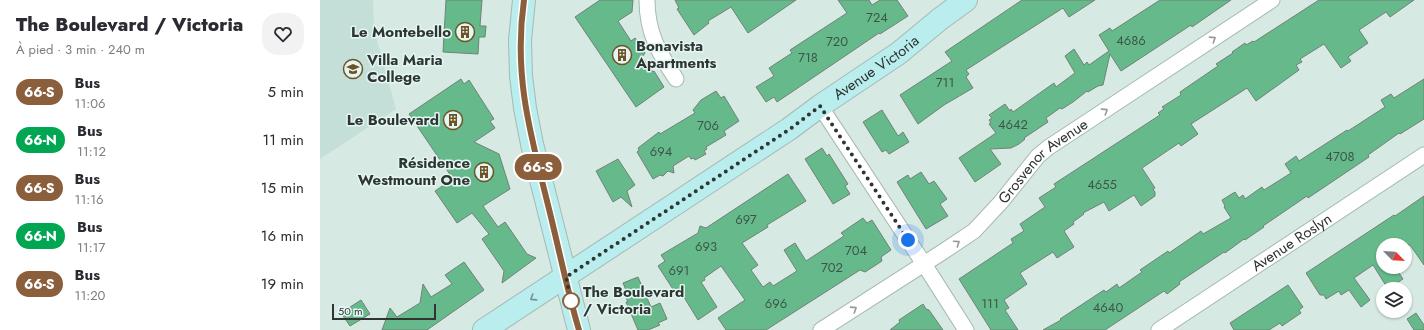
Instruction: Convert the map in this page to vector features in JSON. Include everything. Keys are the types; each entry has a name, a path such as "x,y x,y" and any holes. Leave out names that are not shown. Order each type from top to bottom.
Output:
{"street":[{"path":"524,0 520,40 523,92 530,133 579,330"},
{"path":"647,0 648,18 653,38 662,58 676,79"},
{"name":"Avenue Victoria","path":"484,330 790,129 820,106 899,53 940,19 966,0"},
{"name":"Grosvenor Avenue","path":"821,330 974,231 1001,202 1038,156 1049,147 1272,0"},
{"path":"820,106 966,330"},
{"name":"Avenue Roslyn","path":"1159,330 1424,155"}],"shaded area":[{"name":"Villa Maria College","path":"320,0 373,0 374,30 396,109 320,159"}],"building":[{"name":"Le Montebello","path":"446,0 482,0 480,26 486,26 485,37 479,37 478,54 443,52"},
{"name":"Bonavista Apartments","path":"600,0 633,0 632,12 618,21 631,41 635,38 645,53 642,57 653,72 654,71 664,87 636,107 575,17"},
{"path":"675,0 796,0 748,33 731,7 708,21 709,23 694,35 677,9 679,8"},
{"path":"838,0 869,0 872,5 880,0 897,0 908,16 880,34 879,33 777,102 774,97 766,102 756,87 774,76 769,68 792,53 790,50 847,13"},
{"path":"1022,0 1095,0 1069,17 1063,8 966,70 969,74 966,77 973,88 944,105 918,124 900,95 952,61 945,52"},
{"path":"1160,0 1231,0 1192,27 1191,25 1121,71 1110,54 1103,85 1098,86 1088,92 1087,91 1062,109 1060,108 1046,118 1048,122 1024,138 1025,139 1019,144 1011,148 990,149 1001,164 975,182 959,158 996,133 989,124 991,123 989,120 992,118 989,115 1005,104 1010,111 1011,109 1013,112 1054,83 1056,87 1075,73 1065,56 1074,49 1084,65 1087,62 1089,65 1109,51 1099,35 1110,28 1112,31"},
{"path":"1319,0 1414,0 1390,17 1386,12 1359,30 1368,43 1348,57 1351,61 1341,68 1324,44 1300,59 1302,62 1296,65 1299,70 1256,101 1247,88 1191,124 1198,134 1181,146 1179,143 1142,168 1155,188 1153,189 1155,196 1141,206 1134,195 1109,211 1104,202 1083,213 1084,214 1073,222 1074,224 1064,231 1074,247 1057,258 1053,252 1020,273 1027,284 1004,300 1009,308 1005,310 1018,330 991,330 959,279 1013,243 1011,239 1024,231 1020,224 1045,207 1039,198 1056,187 1054,184 1160,115 1158,113 1164,109 1162,107 1181,95 1180,92 1218,66 1216,64 1233,53 1232,52 1245,43 1246,45 1253,41 1254,42"},
{"path":"461,79 464,84 469,80 494,119 490,121 495,128 474,142 499,154 510,189 483,206 498,227 505,222 527,254 536,258 502,283 504,271 482,239 489,234 472,213 457,223 435,191 453,179 409,114"},
{"path":"1424,79 1424,119 1400,134 1399,133 1368,155 1369,157 1308,198 1307,196 1245,240 1244,239 1179,282 1180,284 1167,294 1164,291 1105,330 1043,330 1061,320 1060,319 1104,290 1106,292 1117,284 1119,288 1142,272 1140,270 1168,251 1169,253 1201,231 1203,234 1231,218 1224,207 1225,206 1222,200 1235,192 1239,198 1243,195 1245,199 1262,187 1264,190 1291,173 1285,164 1296,156 1299,161 1385,107 1381,100 1391,94 1394,98"},
{"path":"716,91 721,98 724,96 739,121 724,131 726,135 706,147 707,149 704,151 706,154 695,160 694,158 691,159 689,156 673,166 674,173 668,171 663,176 660,175 653,179 637,152 639,150 638,148 659,132 660,134 695,113 693,110 701,100"},
{"path":"882,110 898,136 903,132 909,142 889,154 886,150 882,152 863,122"},
{"path":"822,148 827,156 829,154 848,184 845,186 850,194 833,204 805,159"},
{"path":"618,159 635,185 627,191 632,207 621,197 613,202 596,171"},
{"path":"921,172 929,184 934,181 947,199 940,204 948,216 926,229 897,182 908,175 910,179"},
{"path":"788,174 806,201 767,225 768,227 742,243 758,265 751,270 763,287 770,282 773,286 797,271 784,250 795,243 806,261 844,236 841,233 863,218 867,223 872,220 891,250 881,257 882,261 865,272 860,270 766,330 726,330 718,318 745,300 721,266 704,278 705,280 701,282 717,307 698,320 682,294 678,297 658,266 665,261 661,255 698,233 700,226 706,228"},
{"path":"1424,196 1424,265 1412,248 1412,238 1376,238 1376,270 1373,265 1354,278 1370,300 1361,307 1349,290 1341,295 1339,291 1326,299 1324,295 1320,295 1306,273 1394,215 1395,216"},
{"path":"464,262 484,290 427,330 382,330 390,308 397,317 420,303 423,284 431,297 452,284 445,275"},
{"path":"1379,274 1400,274 1403,279 1398,282 1384,282"},
{"path":"638,277 651,307 660,303 667,319 658,323 660,325 648,330 638,330 623,291 626,290 623,283"},
{"path":"1288,285 1303,307 1299,310 1301,313 1282,326 1280,323 1269,330 1234,330 1230,323"},
{"path":"361,300 370,314 350,326 341,313"},
{"path":"923,304 943,330 890,330 900,322 899,320"},
{"path":"1416,313 1424,325 1424,330 1414,330 1407,319 1412,318 1412,316"}],"bus line":[{"name":"66-S","path":"524,0 521,20 520,62 525,108 532,144 579,330"}],"place":[{"name":"Le Montebello","path":"465,32"},
{"name":"Bonavista Apartments","path":"622,55"},
{"name":"Villa Maria College","path":"353,69"},
{"name":"Le Boulevard","path":"453,120"},
{"name":"Résidence Westmount One","path":"484,172"},
{"name":"The Boulevard / Victoria","path":"571,301"}],"route":[{"path":"571,301 566,277 790,129 820,106 908,240"}]}
